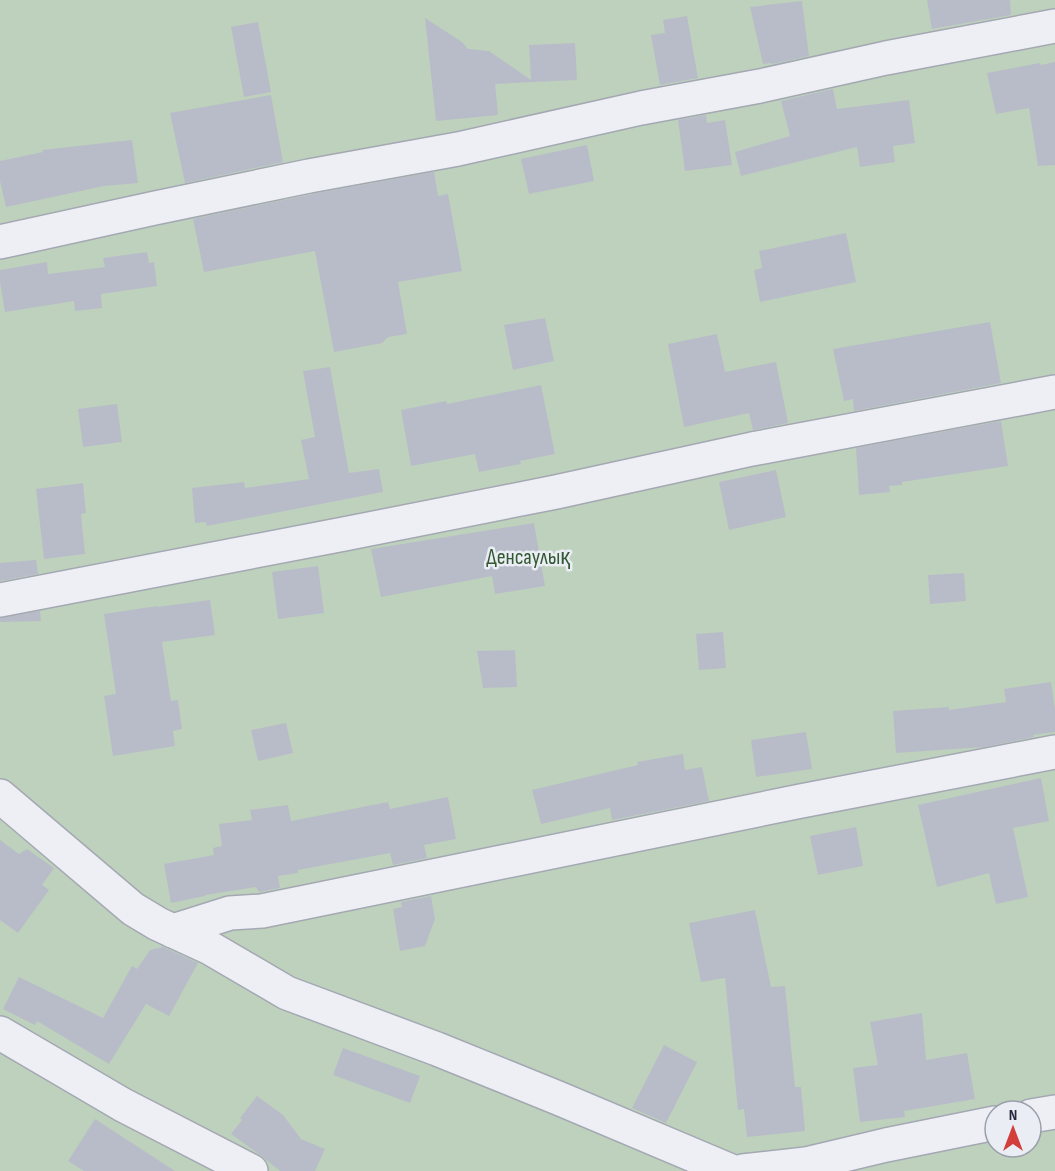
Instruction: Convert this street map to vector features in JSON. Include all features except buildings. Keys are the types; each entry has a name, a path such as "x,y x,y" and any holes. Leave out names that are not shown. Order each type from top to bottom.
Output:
{"street":[{"path":"0,242 232,192 468,147 641,108 1055,26"},
{"path":"0,600 556,492 752,449 1055,392"},
{"path":"173,931 230,913 262,911 801,801 1055,752"},
{"path":"0,796 134,909 210,948 288,993 503,1076 731,1171"},
{"path":"0,1033 123,1105 251,1171"},
{"path":"743,1171 806,1164 983,1125"}],"green space":[{"name":"Денсаулық","path":"0,0 1055,0 1055,1171 0,1171"}]}
